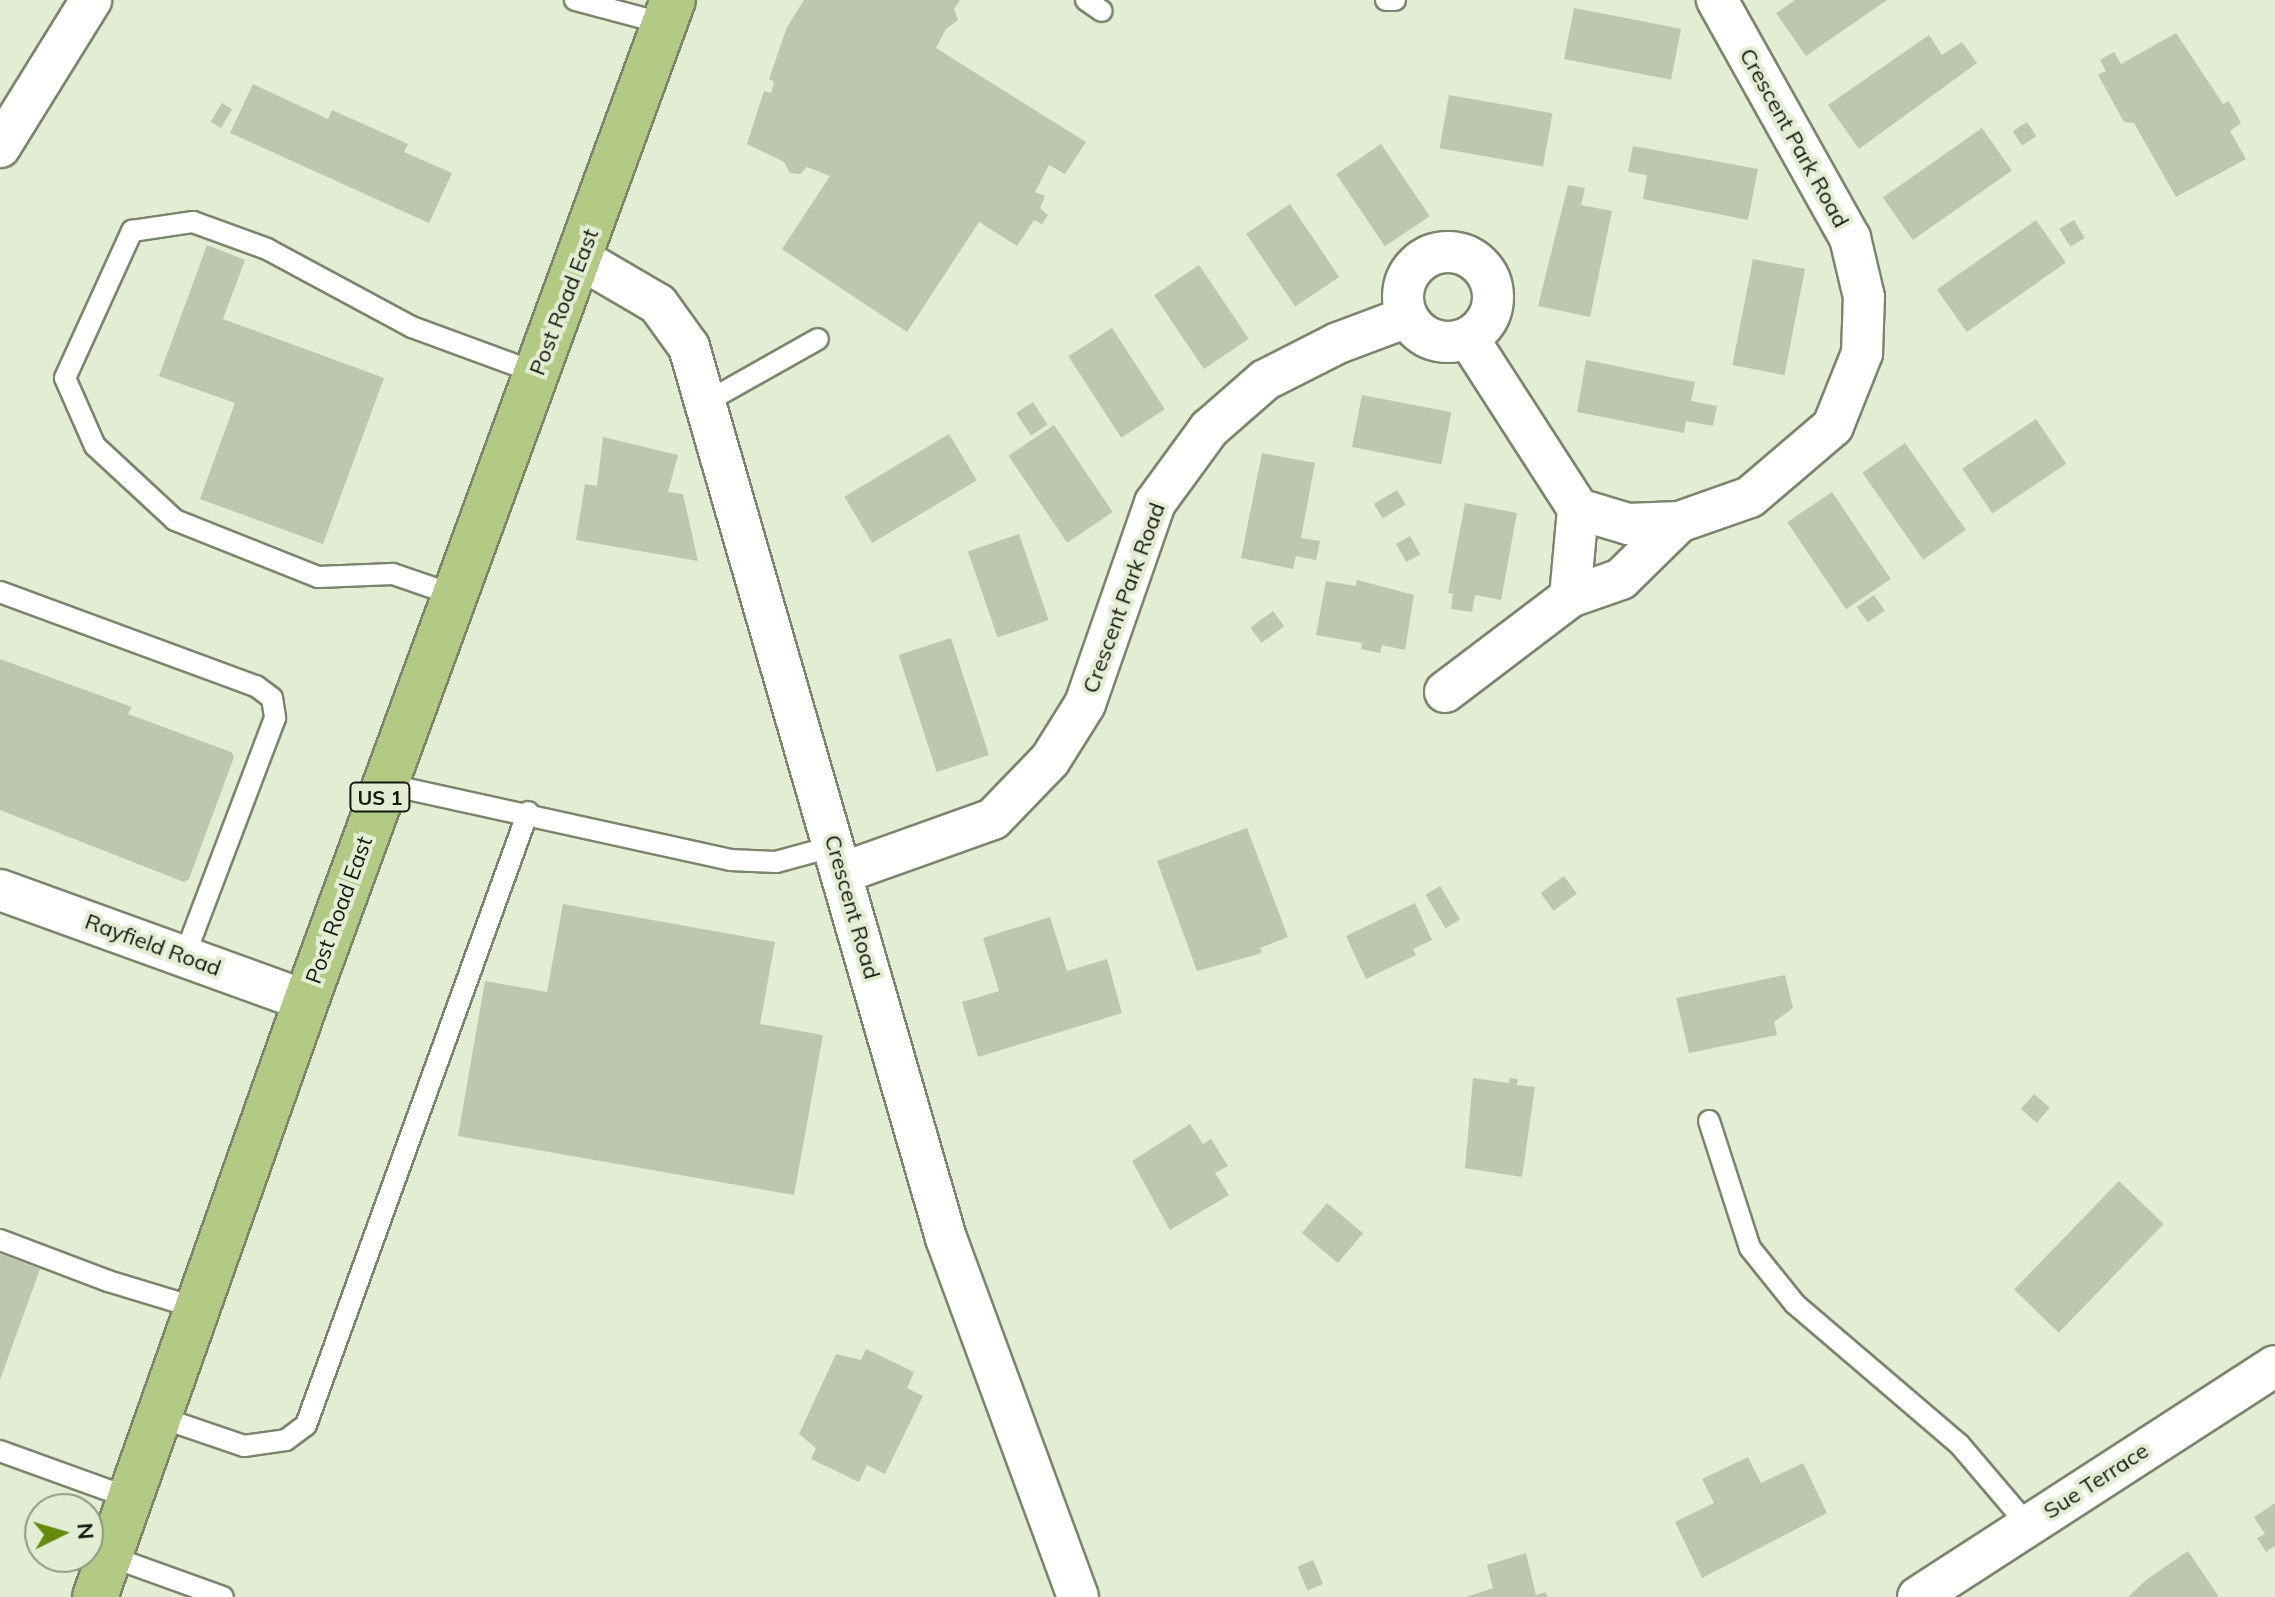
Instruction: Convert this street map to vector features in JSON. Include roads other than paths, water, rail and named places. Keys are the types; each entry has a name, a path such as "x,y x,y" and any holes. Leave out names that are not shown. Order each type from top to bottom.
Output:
{"main road":[{"name":"Post Road East","path":"95,1597 306,1001 581,259 669,12"}],"street":[{"path":"0,147 91,0"},
{"name":"Crescent Park Road","path":"1578,509 1628,524 1679,522 1750,497 1833,426 1862,353 1864,297 1850,238 1717,0"},
{"path":"1452,251 1481,265 1493,296 1490,313 1468,338 1454,342 1426,337 1407,317 1404,285 1422,259 1452,251"},
{"name":"Crescent Road","path":"581,259 635,287 674,322 708,401 946,1238 1078,1597"},
{"name":"Crescent Park Road","path":"838,859 993,819 1050,760 1085,704 1155,503 1209,429 1265,380 1407,317"},
{"path":"1468,338 1578,509 1570,597"},
{"name":"Crescent Park Road","path":"1445,692 1570,597 1621,579 1679,522"},
{"name":"Rayfield Road","path":"0,890 306,1001"},
{"name":"Sue Terrace","path":"1918,1597 2275,1366"}],"lane":[{"path":"575,0 669,12"},
{"path":"1386,0 1395,0"},
{"path":"454,595 393,574 318,577 175,520 95,446 65,378 132,231 193,222 267,249 412,327 537,373"},
{"path":"708,401 818,339"},
{"path":"0,592 256,686 272,698 275,718 185,955"},
{"path":"385,784 528,812 730,860 776,862 838,859"},
{"path":"159,1417 244,1446 286,1440 306,1425 528,812"},
{"path":"1709,1121 1750,1248 1795,1304 1846,1352 1959,1444 2028,1525"},
{"path":"0,1240 108,1281 197,1308"},
{"path":"0,1451 130,1498"},
{"path":"109,1556 223,1597"}]}
